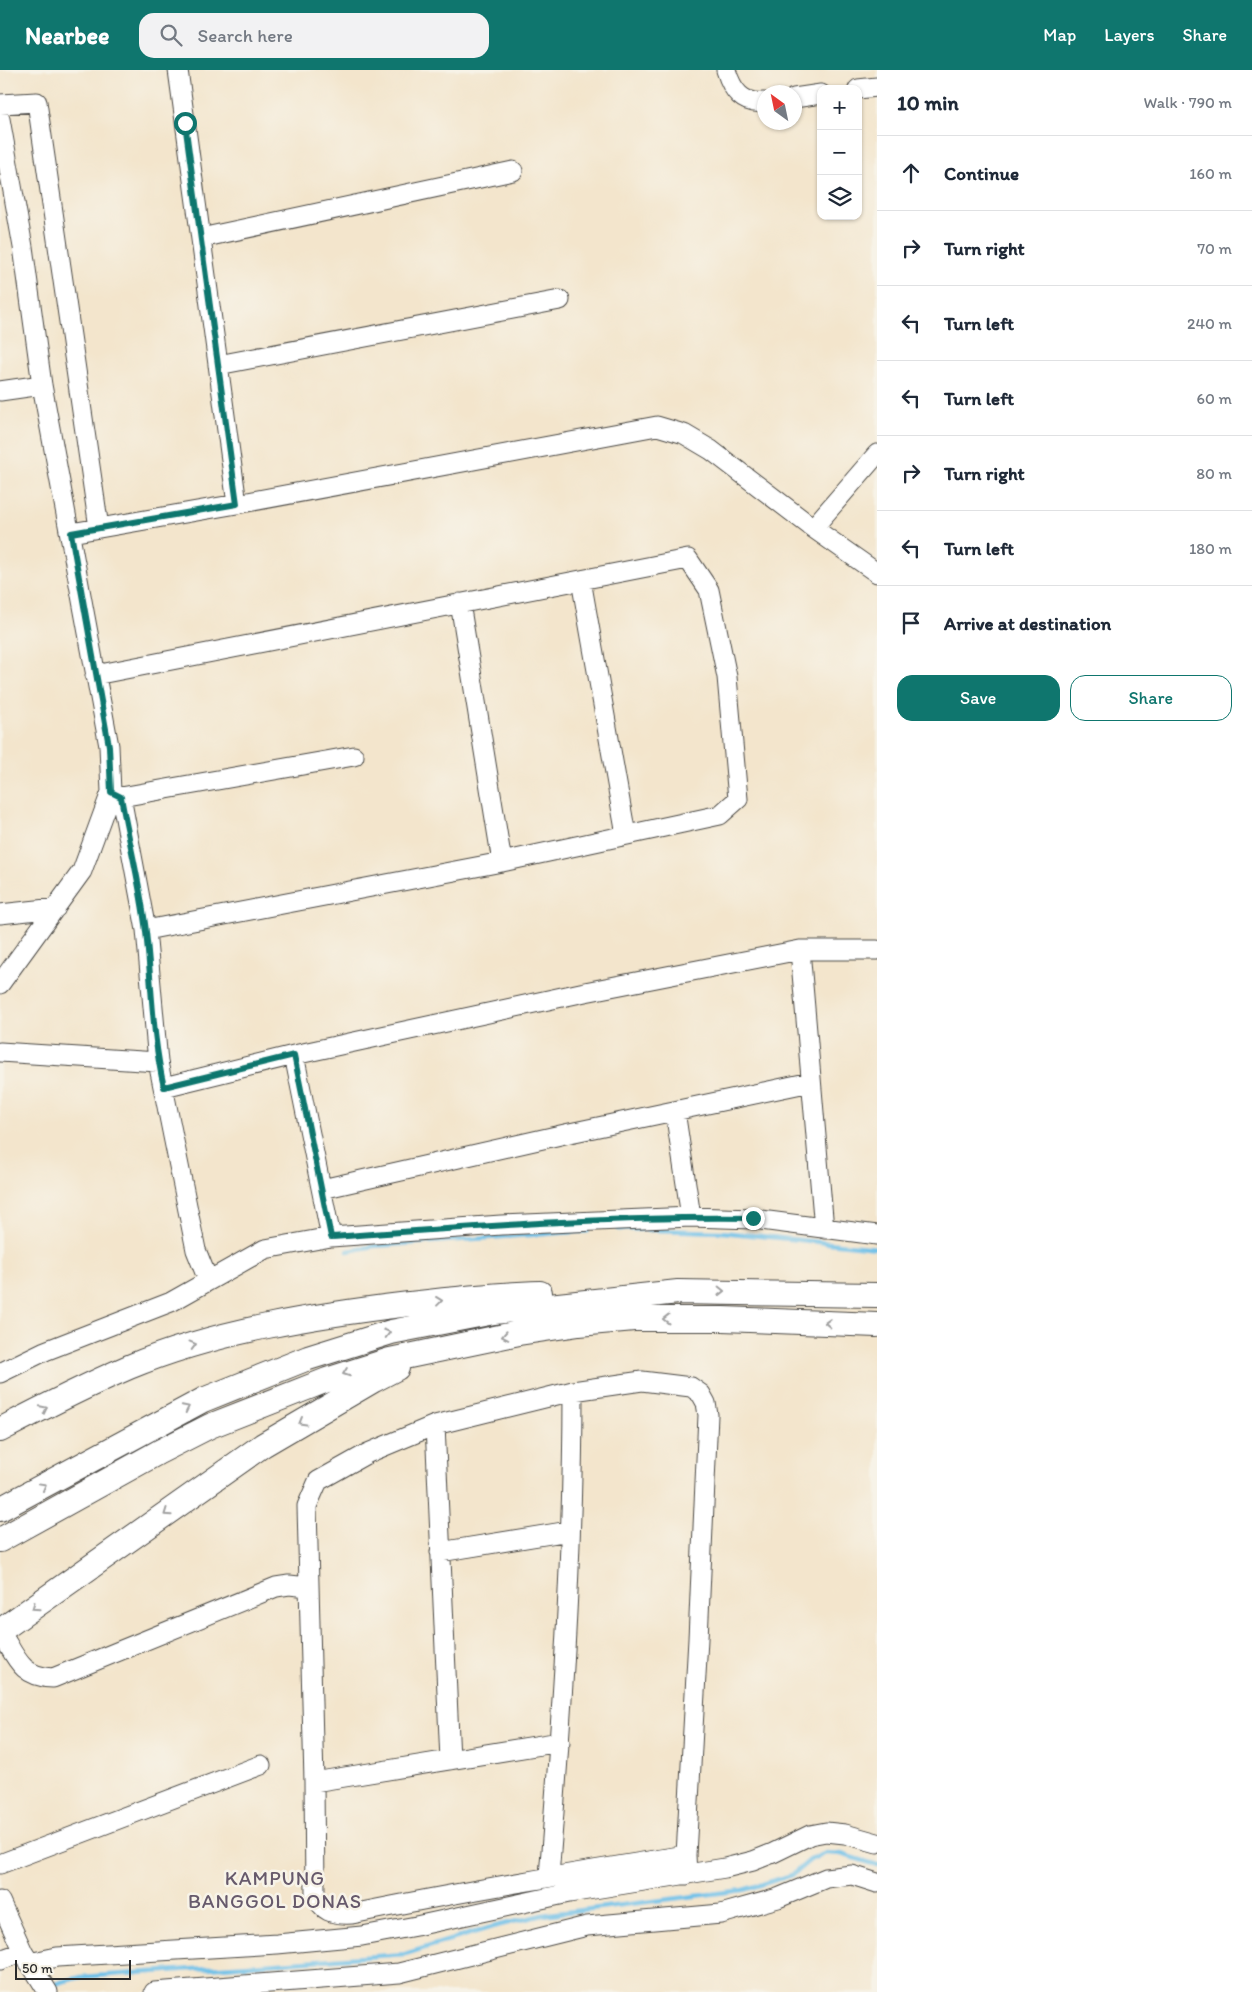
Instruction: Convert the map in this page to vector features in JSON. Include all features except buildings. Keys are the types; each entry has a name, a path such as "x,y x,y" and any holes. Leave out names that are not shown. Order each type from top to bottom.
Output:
{"main road":[{"path":"0,1509 203,1400 335,1348 398,1330 494,1312 678,1292"},
{"path":"0,1430 130,1367 184,1348 262,1327 363,1309 496,1294 678,1292 877,1295"},
{"path":"0,1540 210,1426 359,1368 437,1349 570,1325 634,1319 722,1319 877,1324"},
{"path":"0,1631 263,1445 374,1380 437,1349"}],"street":[{"path":"178,70 237,504"},
{"path":"726,70 739,97 757,104"},
{"path":"862,89 877,87"},
{"path":"802,97 817,95"},
{"path":"0,104 37,102 99,528"},
{"path":"2,126 23,247 42,385 71,533 116,795 146,930 158,1062 196,1250 208,1280"},
{"path":"201,238 513,171"},
{"path":"218,365 560,300"},
{"path":"0,391 42,385"},
{"path":"71,533 657,426 684,434 711,450 813,528 877,573"},
{"path":"813,528 877,454"},
{"path":"96,675 688,559 709,590 727,676 738,799 720,815 502,862 146,930"},
{"path":"581,580 626,835"},
{"path":"460,603 502,862"},
{"path":"116,795 354,756"},
{"path":"0,984 82,871 116,795"},
{"path":"0,914 56,908"},
{"path":"164,1087 294,1055 585,992 800,950 877,950"},
{"path":"800,950 824,1229"},
{"path":"0,1052 158,1062"},
{"path":"294,1055 331,1237"},
{"path":"322,1189 811,1082"},
{"path":"675,1111 691,1217"},
{"path":"0,1373 45,1351 171,1302 265,1249 331,1237 501,1225 691,1217 753,1218 877,1235"},
{"path":"686,1855 549,1876 436,1896 352,1914 340,1915 330,1912 319,1904 315,1893 307,1506 318,1481 368,1453 435,1426 573,1391 642,1381 691,1388 701,1394 706,1403 708,1415 686,1855 687,1875"},
{"path":"549,1876 560,1742 573,1463 573,1391"},
{"path":"435,1426 450,1760"},
{"path":"440,1552 569,1531"},
{"path":"0,1631 24,1669 39,1677 53,1678 276,1587 289,1585 309,1587"},
{"path":"314,1782 560,1742"},
{"path":"0,1864 261,1765"},
{"path":"19,1960 277,1944 362,1936 409,1928 569,1893 687,1875 753,1861 810,1835 826,1832 845,1834 877,1843"},
{"path":"154,1992 292,1987 399,1973 587,1926 721,1914 778,1898 826,1878 852,1876 877,1883"},
{"path":"0,1901 19,1960 48,1992"}],"waterway":[{"path":"618,1229 722,1232 877,1248"},
{"path":"348,1251 374,1246 588,1231"},
{"path":"50,1987 81,1977 405,1954 492,1927 542,1915 743,1890 792,1875 810,1860 826,1853 841,1854 877,1865"}],"district":[{"name":"KAMPUNG BANGGOL DONAS","path":"275,1890"}],"route":[{"path":"185,123 237,504 71,533 109,746 111,792 121,797 146,930 158,1062 164,1087 294,1055 331,1237 501,1225 691,1217 753,1218"}]}
